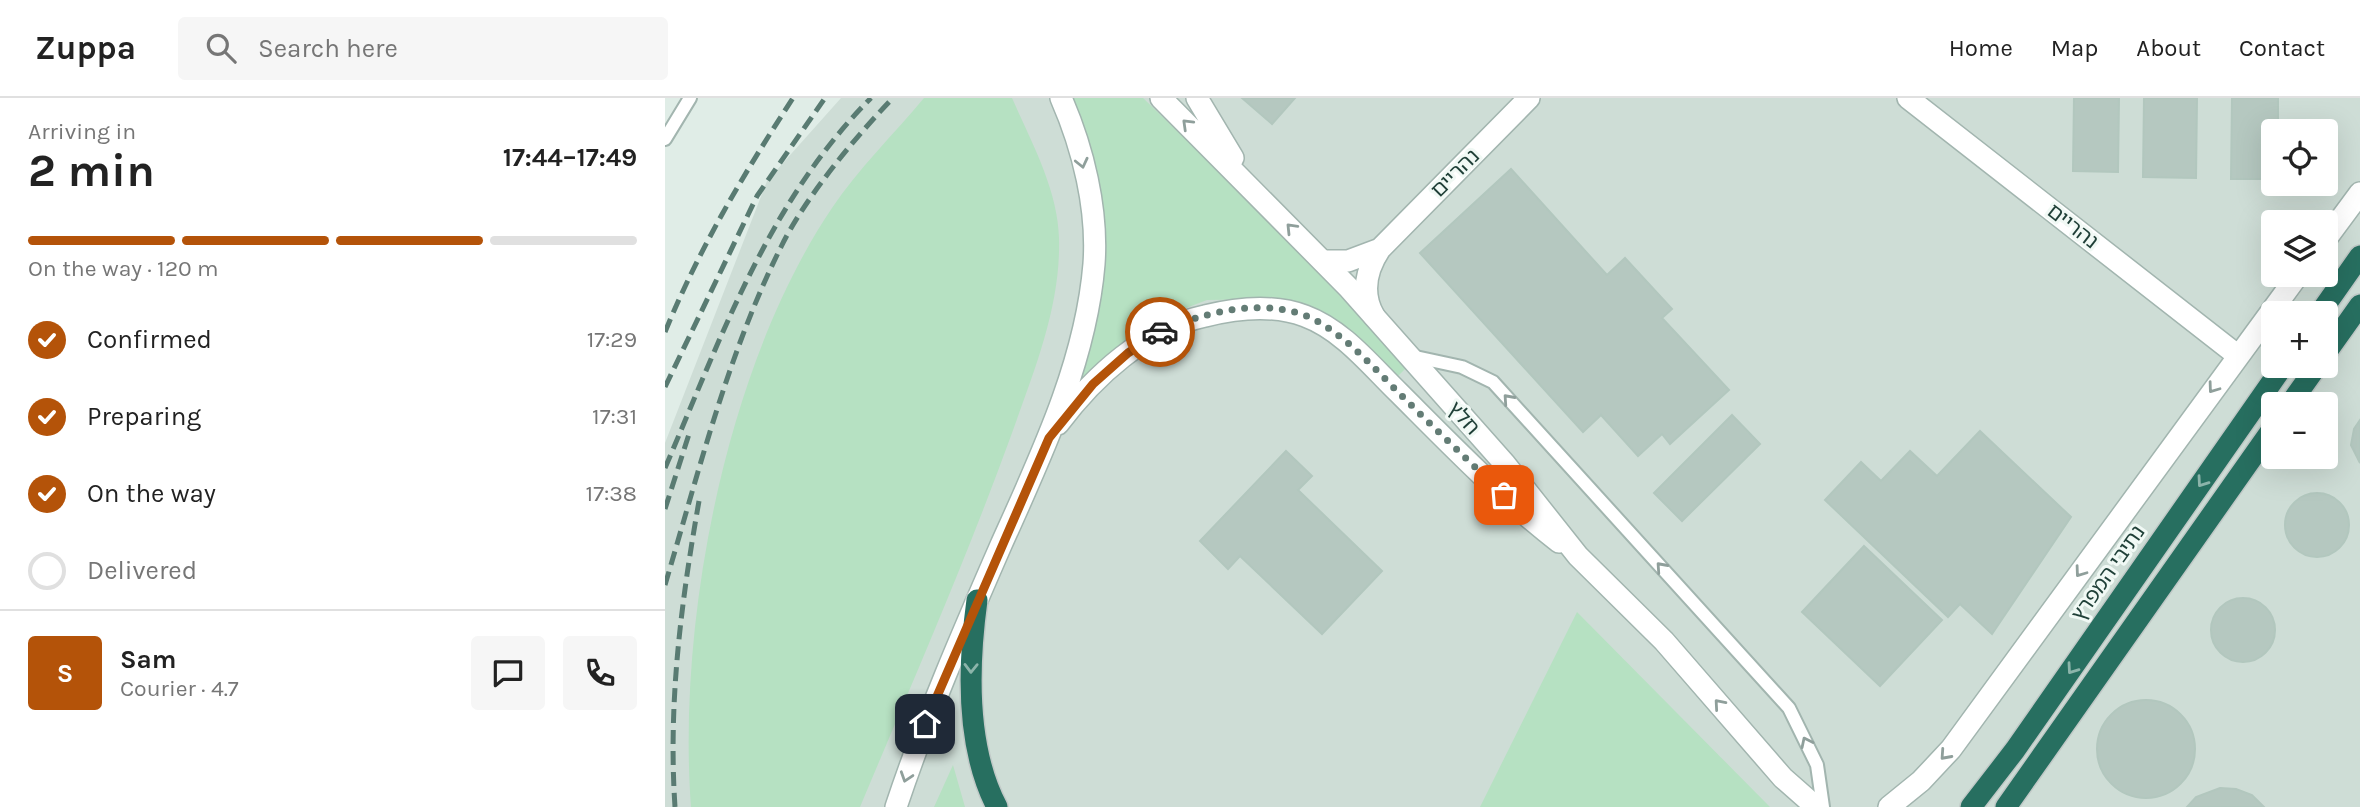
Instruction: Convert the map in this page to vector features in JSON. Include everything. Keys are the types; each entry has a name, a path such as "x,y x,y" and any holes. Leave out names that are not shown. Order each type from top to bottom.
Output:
{"highway":[{"path":"2328,301 2360,256"},
{"path":"2338,337 2360,307"},
{"name":"נתיבי המפרץ","path":"1971,807 2015,750 2275,378"},
{"path":"2006,807 2261,445"},
{"path":"977,600 971,658 972,695 981,762 997,807"}],"street":[{"path":"896,807 932,705 1049,438 1080,341 1094,261 1087,186 1075,132 1061,98"},
{"name":"חלץ","path":"1161,98 1249,184 1322,261 1545,511 1578,556 1664,641 1783,778 1816,807"},
{"path":"1197,98 1249,184"},
{"name":"נהריים","path":"1380,249 1529,98"},
{"name":"נהריים","path":"1908,98 2238,355"},
{"path":"2338,223 2360,193"},
{"path":"1322,261 1348,261 1380,249"},
{"path":"1379,324 1367,299 1366,279 1380,249"},
{"path":"1889,807 1921,781 1951,750 2289,287"},
{"path":"2338,341 2360,307"},
{"path":"1049,438 1093,384 1156,333 1187,320 1225,311 1257,308 1302,315 1332,331 1364,358 1514,504 1578,556"},
{"path":"2012,807 2261,452"}],"lane":[{"path":"665,139 690,98"},
{"path":"1409,356 1462,367 1493,382 1790,708 1817,765 1823,807"}],"shaded area":[{"path":"841,98 2360,98 2360,807 665,807 665,443 767,181"}],"green space":[{"path":"924,98 1012,98 1035,149 1054,202 1059,238 1056,288 1037,362 976,528 860,807 691,807 689,734 692,657 702,577 717,496 737,417 763,342 795,271 842,194"},
{"path":"1073,98 1143,98 1224,176 1408,366 1397,377 1268,299 1207,300 1149,324 1084,380 1079,373 1098,305 1103,235 1094,166"},
{"path":"1577,612 1770,807 1480,807"},
{"path":"953,765 965,807 934,807"}],"building":[{"path":"1242,98 1295,98 1272,124"},
{"path":"2074,98 2119,98 2118,172 2073,171"},
{"path":"2144,98 2197,98 2196,178 2143,177"},
{"path":"2232,98 2278,98 2278,119 2261,119 2261,179 2231,179"},
{"path":"1511,169 1607,275 1625,258 1672,309 1662,318 1729,390 1670,444 1662,434 1638,456 1601,415 1583,432 1420,253"},
{"path":"1732,415 1760,444 1682,521 1654,493"},
{"path":"2360,420 2360,463 2351,445 2354,429"},
{"path":"1980,431 2071,517 1992,634 1960,604 1948,617 1825,500 1861,462 1881,481 1910,451 1937,476"},
{"path":"1286,451 1312,476 1298,490 1382,571 1322,634 1240,556 1228,569 1200,541"},
{"path":"2317,493 2329,495 2340,502 2347,513 2347,537 2340,548 2329,555 2317,557 2305,555 2294,548 2287,537 2285,525 2287,513 2294,502 2305,495"},
{"path":"1864,546 1942,620 1880,686 1802,612"},
{"path":"2243,598 2255,600 2266,607 2273,618 2273,642 2266,653 2255,660 2243,662 2231,660 2220,653 2213,642 2211,630 2213,618 2220,607 2231,600"},
{"path":"2146,700 2165,704 2180,715 2191,730 2195,749 2191,768 2180,783 2165,794 2146,798 2127,794 2112,783 2101,768 2097,749 2101,730 2112,715 2127,704"},
{"path":"2220,788 2236,789 2252,795 2264,807 2187,807 2196,797"}],"railway":[{"path":"665,332 723,212 793,98"},
{"path":"665,387 757,196 825,98"},
{"path":"665,468 728,321 776,226 835,138 871,98"},
{"path":"665,585 730,370 762,287 803,209 832,169 893,98"},
{"path":"665,509 689,434"},
{"path":"675,807 675,691 687,577 699,501"}],"way so far":[{"path":"1160,332 1187,320 1225,311 1257,308 1279,310 1316,320 1364,358 1504,495"}],"route":[{"path":"925,724 1049,438 1093,384 1128,353 1160,332"}]}
